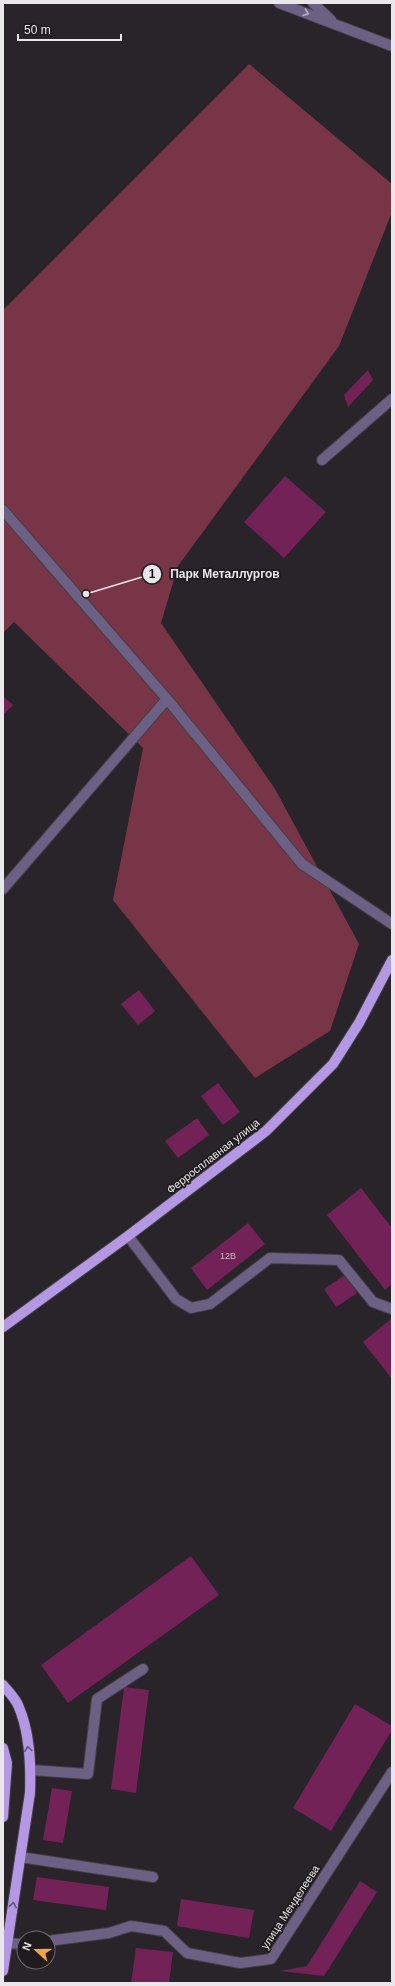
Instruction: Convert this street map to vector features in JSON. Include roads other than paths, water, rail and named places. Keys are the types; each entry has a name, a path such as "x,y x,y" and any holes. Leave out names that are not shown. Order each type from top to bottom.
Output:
{"main road":[{"name":"Ферросплавная улица","path":"3,1327 128,1236 266,1130 333,1064 359,1022 392,960"},
{"path":"3,1685 18,1703 24,1726 30,1770 30,1793 5,1943 3,1971"},
{"path":"3,1748 7,1762 3,1817"}],"street":[{"path":"279,3 392,46"},
{"path":"313,3 334,23"},
{"path":"322,460 392,399"},
{"path":"3,510 167,700 302,864 392,924"},
{"path":"3,889 167,700"},
{"path":"128,1236 176,1299 191,1308 210,1304 270,1258 339,1260 373,1302 392,1309"},
{"path":"30,1770 88,1774 97,1699 143,1669"},
{"name":"улица Менделеева","path":"56,1940 109,1933 131,1926 164,1930 186,1953 240,1963 271,1959 392,1772"},
{"path":"20,1857 153,1877"},
{"path":"5,1943 16,1944"}],"place":[{"name":"Парк Металлургов","path":"86,594"}]}
